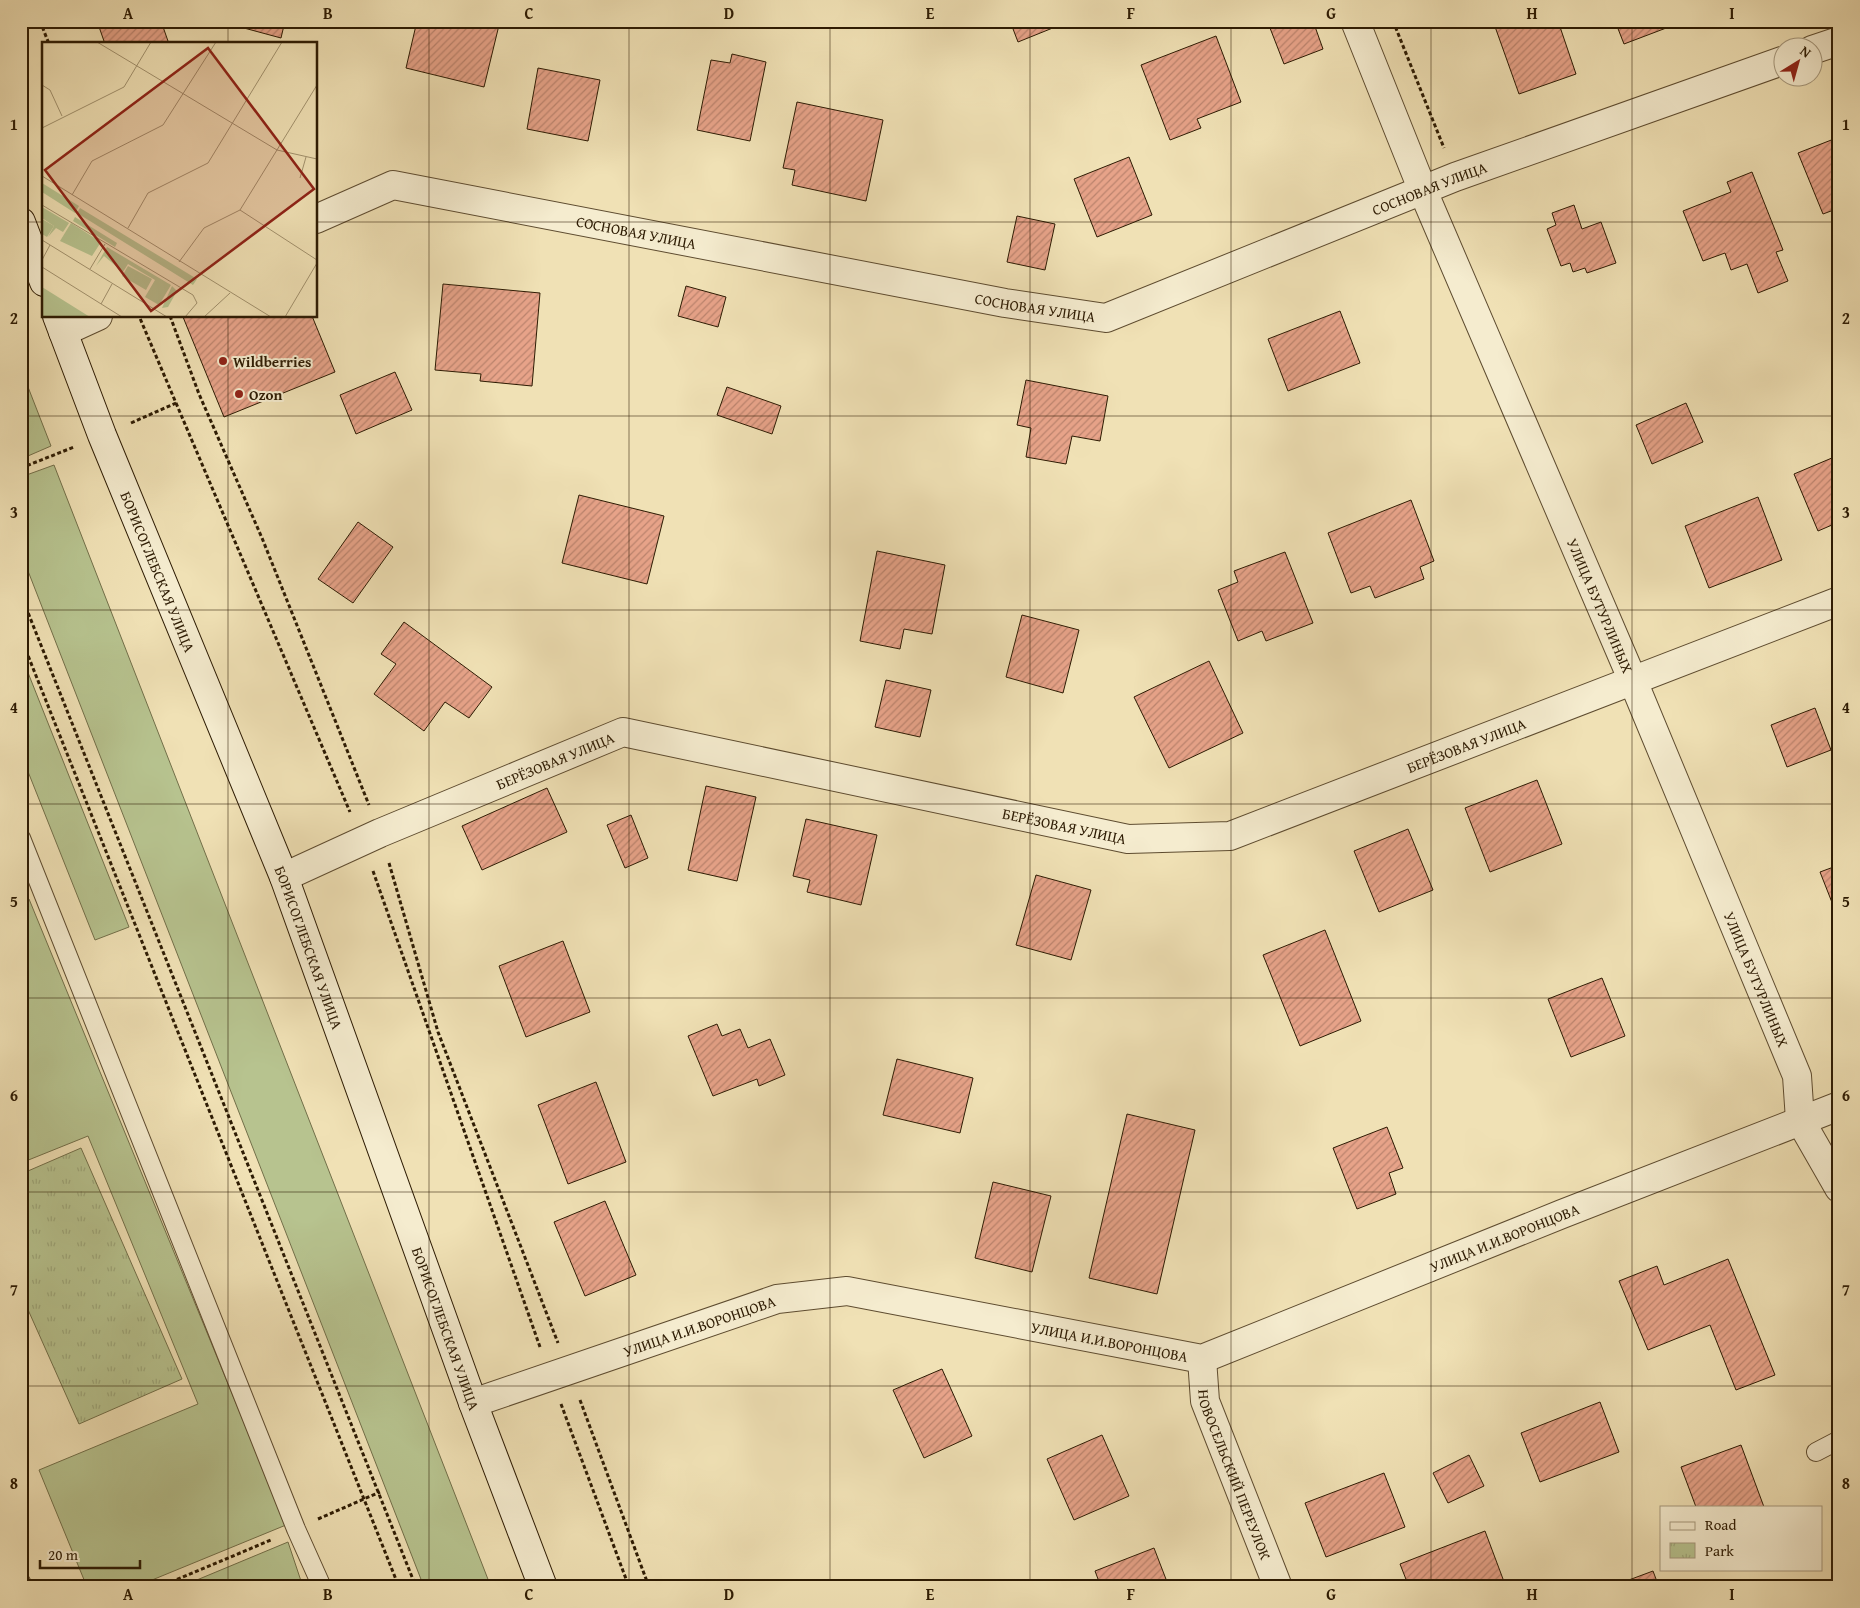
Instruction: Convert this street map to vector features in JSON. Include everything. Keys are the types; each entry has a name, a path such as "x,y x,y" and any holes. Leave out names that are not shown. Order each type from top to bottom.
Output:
{"street":[{"name":"УЛИЦА БУТУРЛИНЫХ","path":"1355,21 1423,191 1633,680 1797,1076 1800,1120 1839,1188"},
{"path":"1822,47 1839,41"},
{"name":"СОСНОВАЯ УЛИЦА","path":"318,218 393,186 1005,303 1106,318 1455,177 1772,65"},
{"path":"21,222 42,277"},
{"path":"60,324 88,318"},
{"name":"БОРИСОГЛЕБСКАЯ УЛИЦА","path":"60,324 106,445 284,877 473,1403 543,1587"},
{"name":"БЕРЁЗОВАЯ УЛИЦА","path":"284,877 371,837 624,732 1128,839 1230,836 1839,601"},
{"name":"УЛИЦА И.И.ВОРОНЦОВА","path":"473,1403 777,1299 846,1291 1202,1359 1839,1106"},
{"name":"НОВОСЕЛЬСКИЙ ПЕРЕУЛОК","path":"1202,1359 1205,1400 1278,1587"}],"lane":[{"path":"21,838 26,870 292,1520 322,1587"},
{"path":"1816,1452 1839,1440"},
{"path":"21,1582 23,1587"}],"path":[{"path":"40,21 48,42"},
{"path":"1392,21 1455,177"},
{"path":"171,318 199,394 262,538 371,837 559,1373 629,1587"},
{"path":"176,403 371,837 559,1373 649,1587"},
{"path":"21,595 416,1587"},
{"path":"21,638 399,1587"}],"green space":[{"path":"21,369 51,446 21,459"},
{"path":"54,465 491,1587 424,1587 21,553 21,477"},
{"path":"21,655 129,927 95,940 21,754"},
{"path":"29,899 286,1525 135,1587 87,1587 39,1470 198,1404 88,1136 21,1163 21,902"},
{"path":"81,1148 182,1379 79,1424 21,1294 21,1174"},
{"path":"288,1542 303,1587 180,1587"}],"building":[{"path":"97,21 161,21 168,42 104,42"},
{"path":"218,21 285,21 281,38"},
{"path":"417,21 500,21 484,87 406,68"},
{"path":"1010,21 1070,21 1018,42"},
{"path":"1288,21 1313,21 1323,49 1284,64 1270,28"},
{"path":"1493,21 1558,21 1576,74 1519,94"},
{"path":"1615,21 1682,21 1682,22 1624,44"},
{"path":"1216,36 1241,102 1197,119 1201,128 1170,140 1141,65"},
{"path":"732,54 766,62 750,141 697,130 711,60 730,63"},
{"path":"538,68 600,80 588,141 527,129"},
{"path":"797,102 883,120 866,201 792,185 795,170 783,168"},
{"path":"1839,137 1839,208 1823,214 1798,153"},
{"path":"1129,157 1152,215 1097,237 1074,179"},
{"path":"1752,172 1783,250 1776,252 1788,281 1758,293 1747,264 1731,270 1725,253 1703,261 1683,211 1731,192 1727,182"},
{"path":"1574,205 1582,229 1601,222 1616,263 1587,273 1585,268 1573,272 1570,263 1561,266 1547,229 1556,225 1552,213"},
{"path":"1017,216 1055,224 1045,270 1007,262"},
{"path":"443,284 540,293 532,386 480,381 481,374 435,370"},
{"path":"686,286 726,297 718,327 678,316"},
{"path":"1340,311 1360,363 1288,391 1268,339"},
{"path":"183,318 313,318 335,372 224,417"},
{"path":"395,372 412,410 356,434 340,395"},
{"path":"1026,380 1108,396 1100,441 1072,436 1066,464 1026,457 1031,428 1017,425"},
{"path":"727,387 781,406 772,434 717,415"},
{"path":"1686,403 1703,442 1652,464 1636,425"},
{"path":"1839,455 1839,522 1818,531 1794,474"},
{"path":"579,495 664,516 647,584 562,563"},
{"path":"1758,497 1782,560 1709,588 1685,526"},
{"path":"1411,500 1434,561 1420,567 1424,579 1375,598 1370,586 1351,593 1328,533"},
{"path":"358,522 393,547 353,603 318,579"},
{"path":"877,551 945,565 932,634 904,629 900,649 860,641"},
{"path":"1285,552 1313,623 1266,641 1262,631 1238,641 1218,590 1238,582 1234,571"},
{"path":"1022,615 1079,630 1063,693 1006,677"},
{"path":"404,622 492,687 469,718 445,702 424,731 374,694 396,664 381,654"},
{"path":"1209,661 1243,733 1169,768 1134,697"},
{"path":"886,680 931,690 920,737 875,727"},
{"path":"1815,708 1831,750 1787,767 1771,725"},
{"path":"1537,780 1562,844 1490,872 1465,808"},
{"path":"706,786 756,797 737,881 688,870"},
{"path":"547,788 567,832 482,870 462,826"},
{"path":"631,815 648,858 625,868 607,825"},
{"path":"806,819 877,835 861,905 807,892 810,880 793,876"},
{"path":"1408,829 1433,890 1379,912 1354,851"},
{"path":"1839,865 1839,903 1833,905 1820,872"},
{"path":"1036,875 1091,890 1071,960 1016,945"},
{"path":"1325,930 1361,1021 1300,1046 1263,955"},
{"path":"563,941 590,1012 526,1037 499,966"},
{"path":"1602,978 1625,1036 1571,1057 1548,999"},
{"path":"717,1024 722,1036 740,1029 748,1048 770,1039 785,1075 759,1086 757,1079 713,1096 688,1036"},
{"path":"897,1059 973,1078 960,1133 883,1115"},
{"path":"596,1082 626,1162 568,1184 538,1105"},
{"path":"1127,1114 1195,1130 1157,1294 1089,1278"},
{"path":"1387,1127 1403,1168 1389,1173 1396,1194 1357,1209 1333,1148"},
{"path":"993,1182 1051,1196 1032,1272 975,1258"},
{"path":"605,1201 636,1275 585,1296 554,1222"},
{"path":"1728,1259 1775,1375 1736,1390 1710,1325 1648,1350 1619,1281 1657,1266 1664,1285"},
{"path":"942,1369 972,1436 924,1458 893,1390"},
{"path":"1600,1402 1619,1452 1540,1482 1521,1433"},
{"path":"1102,1435 1129,1496 1074,1520 1047,1459"},
{"path":"1741,1445 1764,1506 1696,1506 1681,1467"},
{"path":"1469,1455 1484,1486 1448,1503 1433,1473"},
{"path":"1384,1473 1405,1527 1326,1557 1305,1503"},
{"path":"1485,1531 1506,1587 1409,1587 1400,1564"},
{"path":"1154,1548 1169,1587 1101,1587 1095,1571"},
{"path":"1653,1571 1659,1587 1610,1587"}],"place":[{"name":"Wildberries","path":"223,361"},
{"name":"Ozon","path":"239,394"}]}
